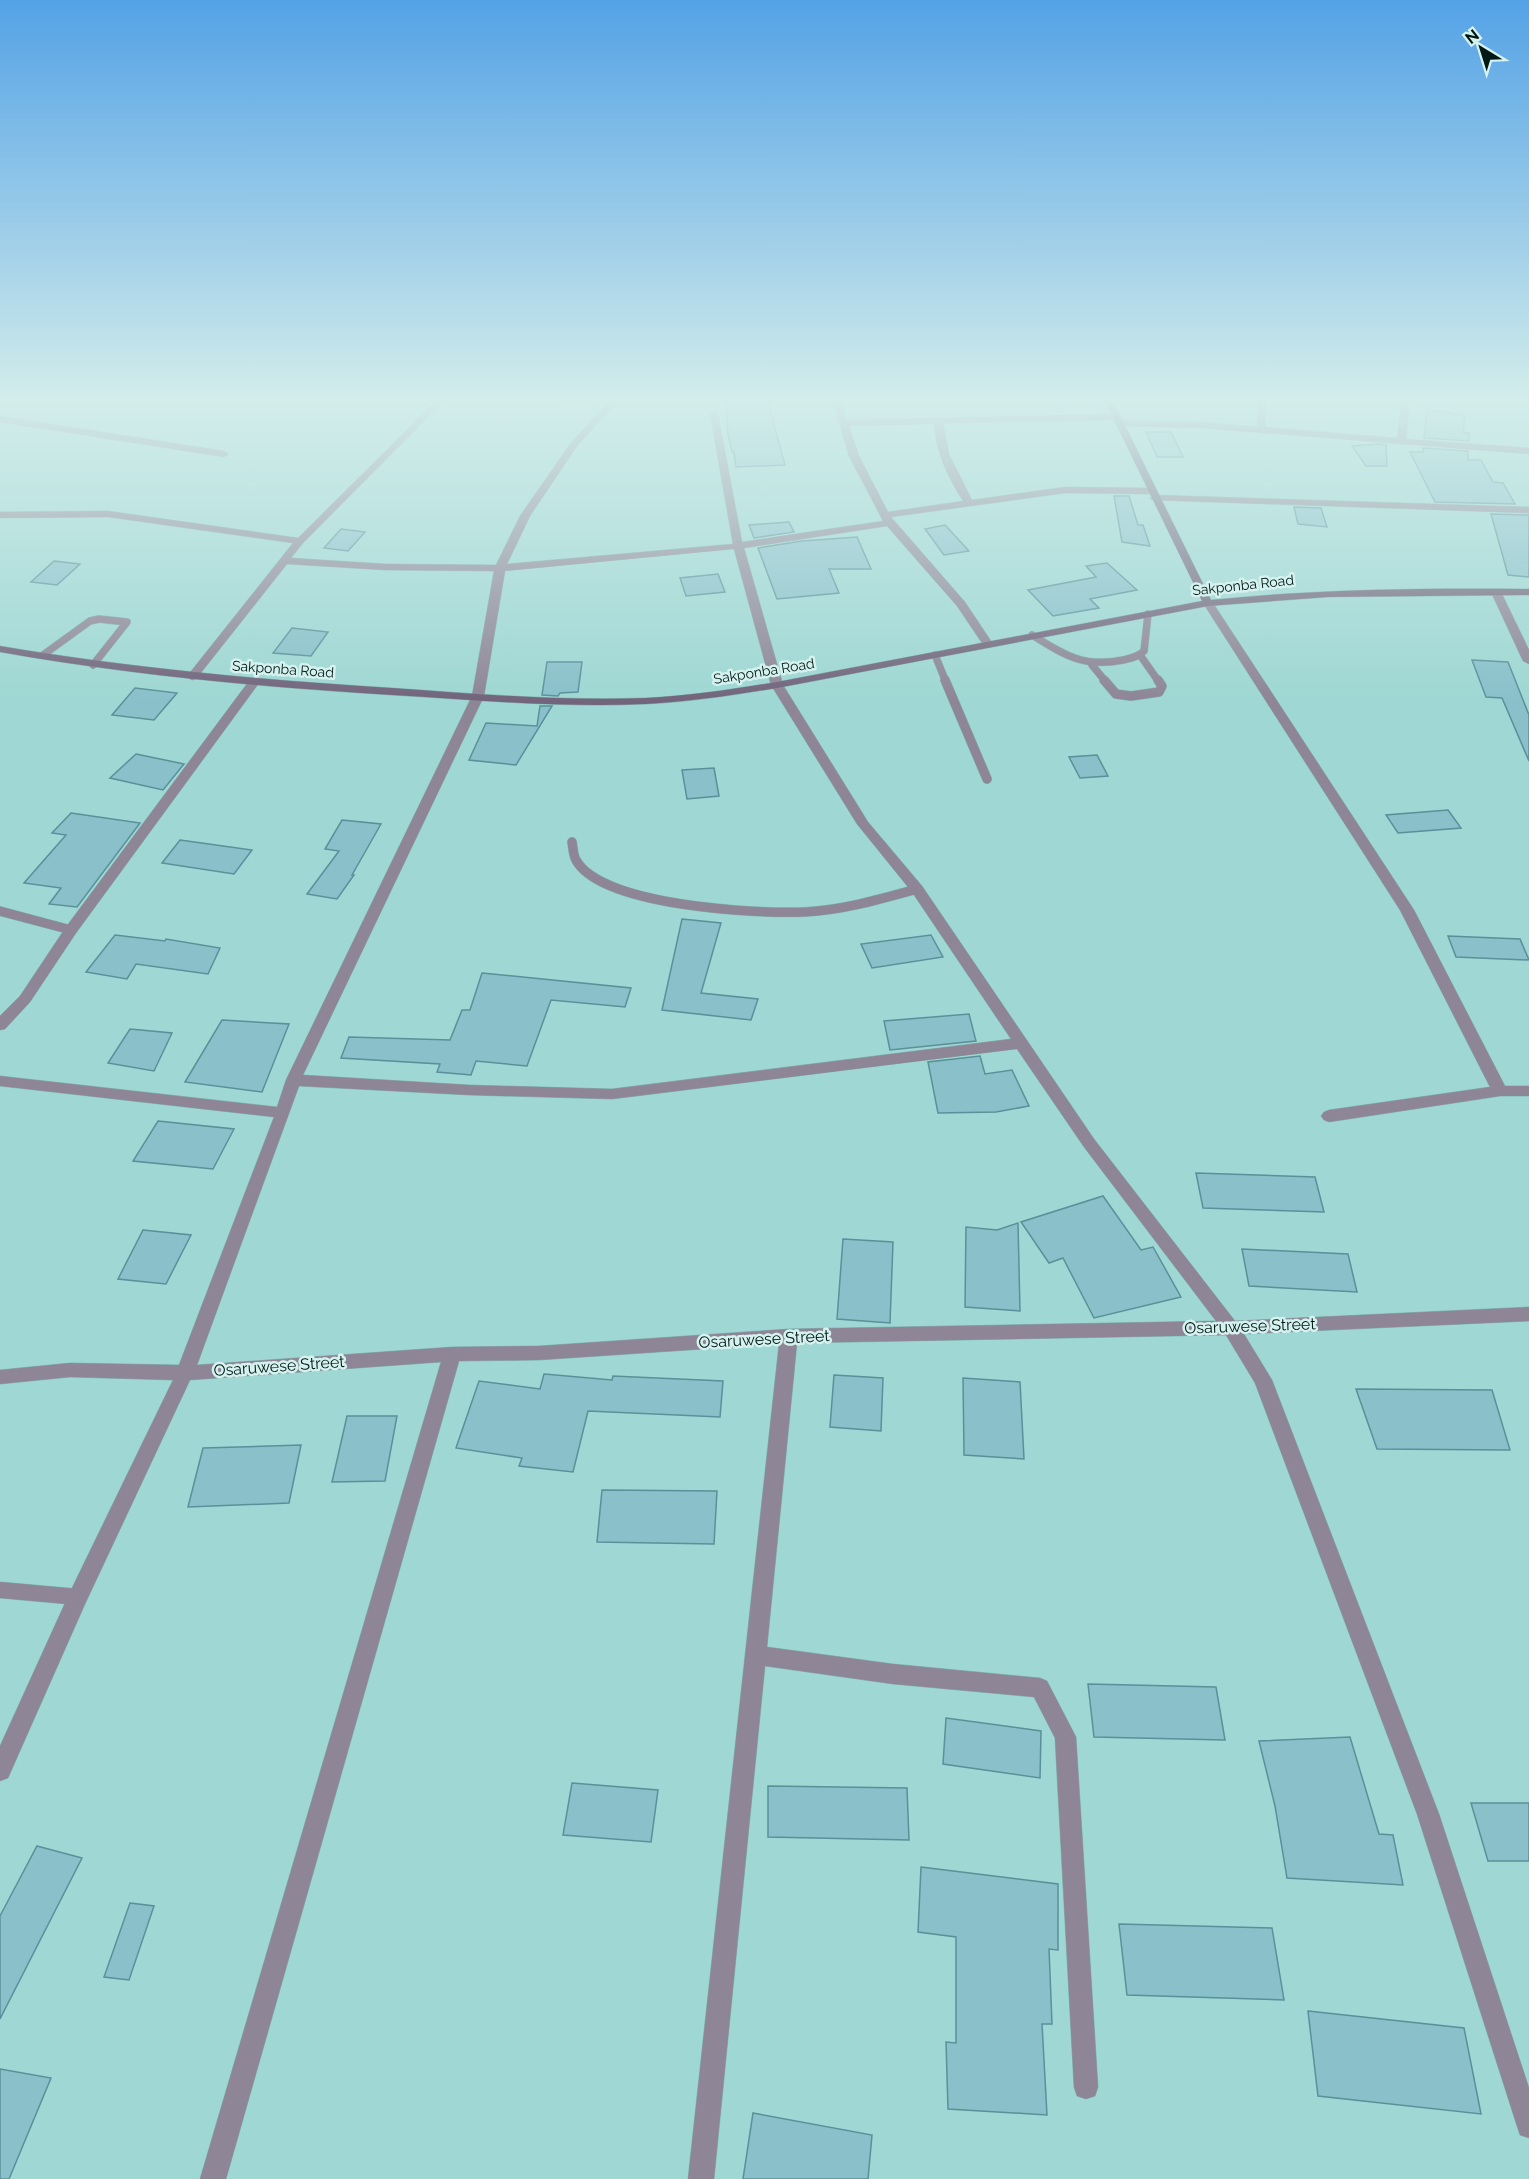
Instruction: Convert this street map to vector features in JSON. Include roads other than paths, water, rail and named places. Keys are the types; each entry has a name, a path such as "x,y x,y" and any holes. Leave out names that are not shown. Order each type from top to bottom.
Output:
{"main road":[{"path":"1155,499 1208,603"},
{"name":"Sakponba Road","path":"0,650 43,655 93,665 253,683 557,702 647,701 715,695 777,685 1208,603 1279,595 1374,591 1529,592"}],"street":[{"path":"192,677 283,561 342,499"},
{"path":"0,1770 78,1597 185,1373 283,1113 293,1080 478,696 500,568 525,516 537,499"},
{"path":"729,499 738,546 777,685 863,824 916,889 1089,1143 1231,1328 1263,1380 1428,1814 1529,2126"},
{"path":"876,499 886,519 961,604 988,644"},
{"path":"966,499 969,503"},
{"path":"283,561 385,567 500,568 738,546 1001,499"},
{"path":"1245,499 1529,510"},
{"path":"0,515 108,514 300,541"},
{"path":"1496,592 1529,662"},
{"path":"1208,603 1407,910 1500,1091"},
{"path":"0,1025 25,999 72,930 253,683"},
{"path":"293,1080 469,1090 612,1094 1021,1043"},
{"path":"0,1081 283,1113"},
{"path":"1329,1116 1500,1091 1529,1091"},
{"name":"Osaruwese Street","path":"0,1377 70,1370 185,1373 452,1354 539,1353 789,1336 1231,1328 1529,1314"},
{"path":"701,2179 789,1336"},
{"path":"213,2179 452,1354"},
{"path":"755,1655 893,1674 1040,1688 1065,1737 1086,2087"}],"lane":[{"path":"1032,635 1075,661 1092,665 1140,655 1145,649 1148,614"},
{"path":"43,655 90,621 99,619 127,622 93,665"},
{"path":"935,655 987,779"},
{"path":"1092,665 1116,694 1131,696 1159,692 1162,686 1140,655"},
{"path":"572,842 576,860 597,880 635,895 716,909 806,912 856,905 916,889"},
{"path":"0,911 72,930"},
{"path":"0,1590 78,1597"}]}
